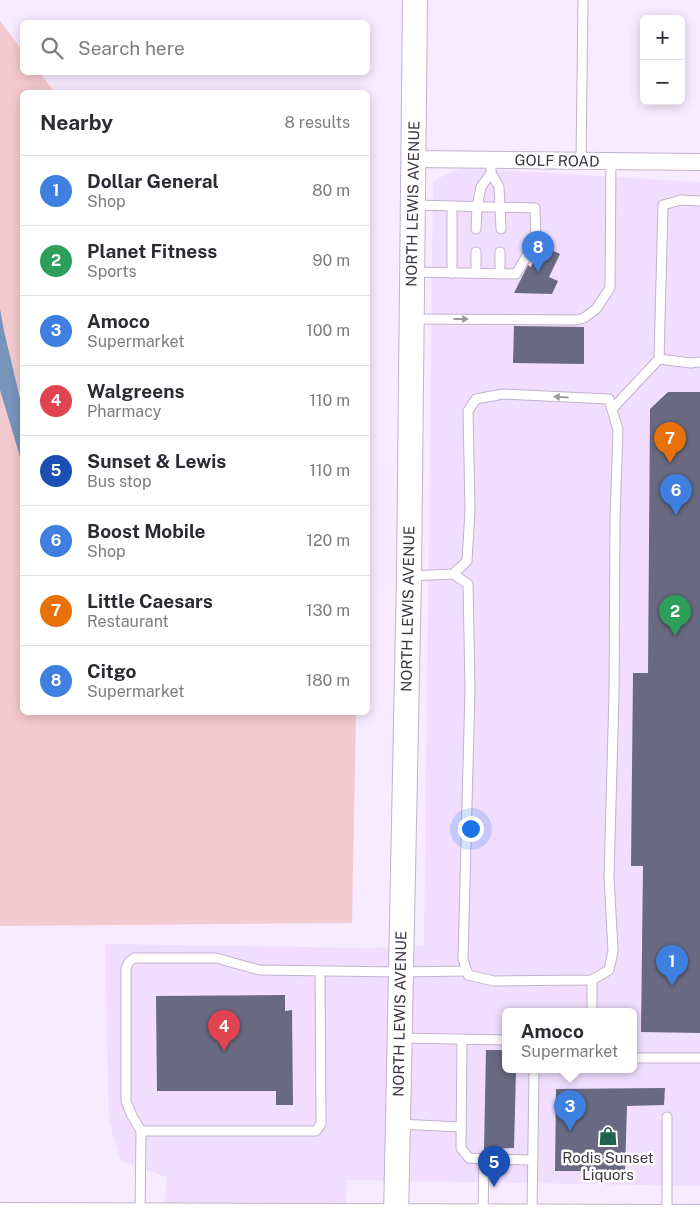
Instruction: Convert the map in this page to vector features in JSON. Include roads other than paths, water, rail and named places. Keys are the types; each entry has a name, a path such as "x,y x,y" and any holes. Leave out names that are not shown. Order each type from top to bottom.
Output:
{"main road":[{"name":"NORTH LEWIS AVENUE","path":"396,1217 409,576 416,0"},
{"path":"0,1215 700,1217"}],"street":[{"name":"GOLF ROAD","path":"414,159 491,166 581,161 700,162"}],"lane":[{"path":"581,161 583,0"},
{"path":"412,319 576,320 584,318 596,309 610,288 611,162"},
{"path":"476,228 477,206 481,187 491,166"},
{"path":"491,166 500,187 500,229"},
{"path":"612,409 659,360 662,205 681,200 700,201"},
{"path":"412,272 516,274 536,240 535,208 413,205"},
{"path":"452,206 452,273"},
{"path":"476,252 476,273"},
{"path":"500,252 500,274"},
{"path":"659,360 700,362"},
{"path":"409,576 453,574 468,584 470,689 463,960 468,975 494,982 592,980 610,970 613,951 610,876 618,430 610,399 503,394 476,399 468,411 470,510 467,561 453,574"},
{"path":"140,1215 141,1131 126,1101 126,968 134,958 216,958 259,970 467,971"},
{"path":"141,1131 316,1130 319,1128 320,971"},
{"path":"592,980 592,1008"},
{"path":"399,1038 502,1040"},
{"path":"462,1039 461,1148 469,1158 533,1160"},
{"path":"637,1058 700,1058"},
{"path":"532,1217 534,1073"},
{"path":"668,1117 668,1217"},
{"path":"398,1124 461,1127"},
{"path":"483,1217 484,1159"}],"water":[{"path":"0,309 20,399 20,456 0,390"}],"place":[{"name":"Citgo","path":"538,272"},
{"name":"Little Caesars","path":"670,463"},
{"name":"Boost Mobile","path":"676,515"},
{"name":"Planet Fitness","path":"675,636"},
{"name":"Dollar General","path":"672,986"},
{"name":"Walgreens","path":"224,1051"},
{"name":"Amoco","path":"570,1131"},
{"name":"Rodis Sunset Liquors","path":"608,1136"},
{"name":"Sunset & Lewis","path":"494,1187"}]}
